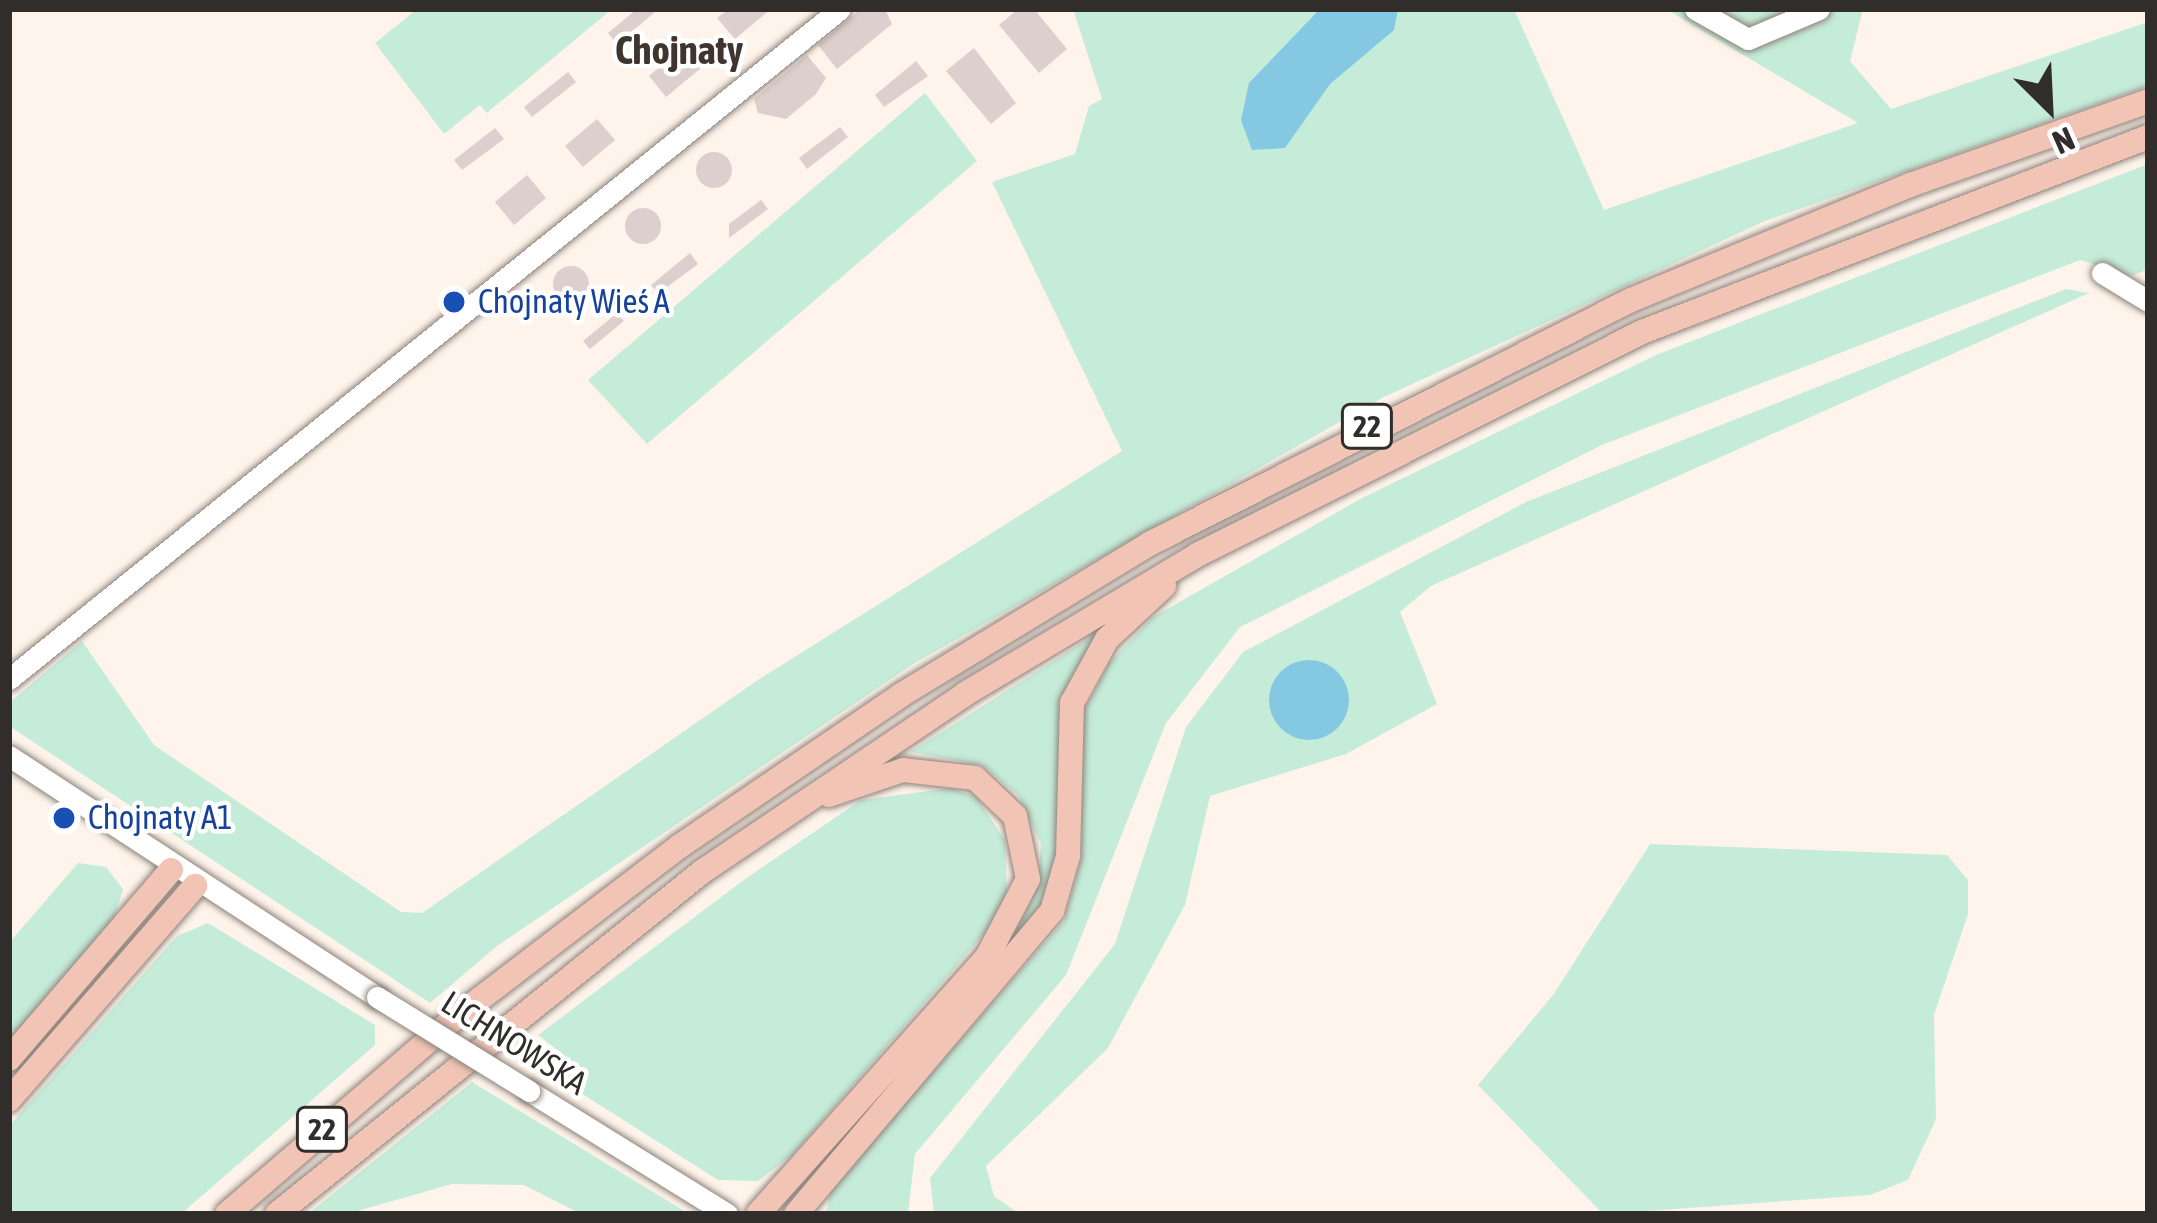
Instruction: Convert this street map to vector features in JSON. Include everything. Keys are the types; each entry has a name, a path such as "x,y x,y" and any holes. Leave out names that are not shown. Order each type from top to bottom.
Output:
{"main road":[{"name":"22","path":"227,1214 455,1018 648,870 1092,577 1337,441 1598,314 1910,185 2148,101"},
{"name":"22","path":"278,1214 531,1001 793,808 1197,555 1642,332 2148,137"},
{"path":"796,1214 1040,933 1066,871 1067,735 1081,680 1107,639 1197,555"},
{"name":"22","path":"758,1214 987,957 1028,879 1015,816 975,778 921,768 793,808"},
{"path":"9,1059 171,870"},
{"path":"9,1100 195,886"}],"street":[{"path":"9,679 840,9"},
{"path":"1695,9 1748,39 1819,9"},
{"path":"2102,273 2148,301"},
{"name":"LICHNOWSKA","path":"9,755 195,886 727,1214"}],"green space":[{"path":"417,9 612,9 487,113 480,105 444,134 375,43"},
{"path":"1073,9 1514,9 1604,210 1858,123 1666,9 1863,9 1850,61 1891,109 2148,22 2148,86 1765,221 1382,398 913,664 497,946 430,1003 9,726 9,703 82,641 154,745 401,912 422,913 755,682 1122,451 992,182 1075,154 1089,106 1102,99"},
{"path":"925,93 977,161 647,444 588,380"},
{"path":"2148,164 2148,269 2132,276 2080,260 1602,445 1240,627 1166,723 1066,975 915,1154 908,1214 826,1214 831,1188 1064,921 1081,860 1083,713 1110,662 1153,617 1362,498 1656,355"},
{"path":"2066,289 2089,293 1431,586 1400,612 1437,704 1346,754 1210,796 1185,905 1108,1048 986,1166 994,1196 1019,1214 934,1214 930,1178 1115,944 1186,727 1243,652 1526,502"},
{"path":"1099,632 1059,720 1060,841 1044,906 836,1150 1017,932 1038,883 1041,844 1019,796 982,765 910,752"},
{"path":"951,788 976,797 1005,840 1007,892 996,920 793,1154 758,1181 718,1180 554,1076 565,1056 538,1035 745,879 861,800"},
{"path":"1650,844 1947,855 1968,880 1968,914 1934,1015 1936,1119 1908,1180 1870,1195 1603,1214 1478,1085 1553,995"},
{"path":"78,863 106,867 123,889 113,922 9,1041 9,943"},
{"path":"208,923 375,1025 375,1045 181,1214 9,1214 9,1126 177,936"},
{"path":"472,1082 689,1214 581,1214 524,1185 452,1184 347,1214 308,1214"}],"water":[{"path":"1320,9 1398,9 1394,30 1330,84 1285,148 1252,150 1241,120 1249,83"},
{"path":"1309,660 1338,671 1349,700 1338,729 1309,740 1280,729 1269,700 1280,671"}],"building":[{"path":"637,9 655,12 617,44 608,33"},
{"path":"729,9 771,9 735,39 717,18"},
{"path":"861,9 885,9 892,24 837,69 818,45"},
{"path":"1018,9 1034,9 1067,49 1039,73 999,25"},
{"path":"684,47 701,68 666,97 649,76"},
{"path":"974,48 1016,103 991,124 946,71"},
{"path":"807,55 826,78 816,94 786,119 758,113 754,99"},
{"path":"916,61 928,76 884,107 875,95"},
{"path":"568,72 576,82 532,117 524,107"},
{"path":"597,119 615,140 583,167 565,146"},
{"path":"840,127 848,137 807,169 799,158"},
{"path":"495,128 504,139 462,170 454,160"},
{"path":"714,152 727,157 732,170 727,183 714,188 701,183 696,170 701,157"},
{"path":"527,175 546,198 514,225 495,202"},
{"path":"761,200 768,209 729,238 729,224"},
{"path":"643,208 655,214 661,226 655,238 643,244 631,238 625,226 631,214"},
{"path":"690,253 698,264 658,294 651,285"},
{"path":"571,266 584,271 589,284 584,297 571,302 558,297 553,284 558,271"},
{"path":"617,313 624,321 590,349 583,341"}],"place":[{"name":"Chojnaty Wieś A","path":"454,302"},
{"name":"Chojnaty A1","path":"64,818"}],"district":[{"name":"Chojnaty","path":"679,50"}]}
